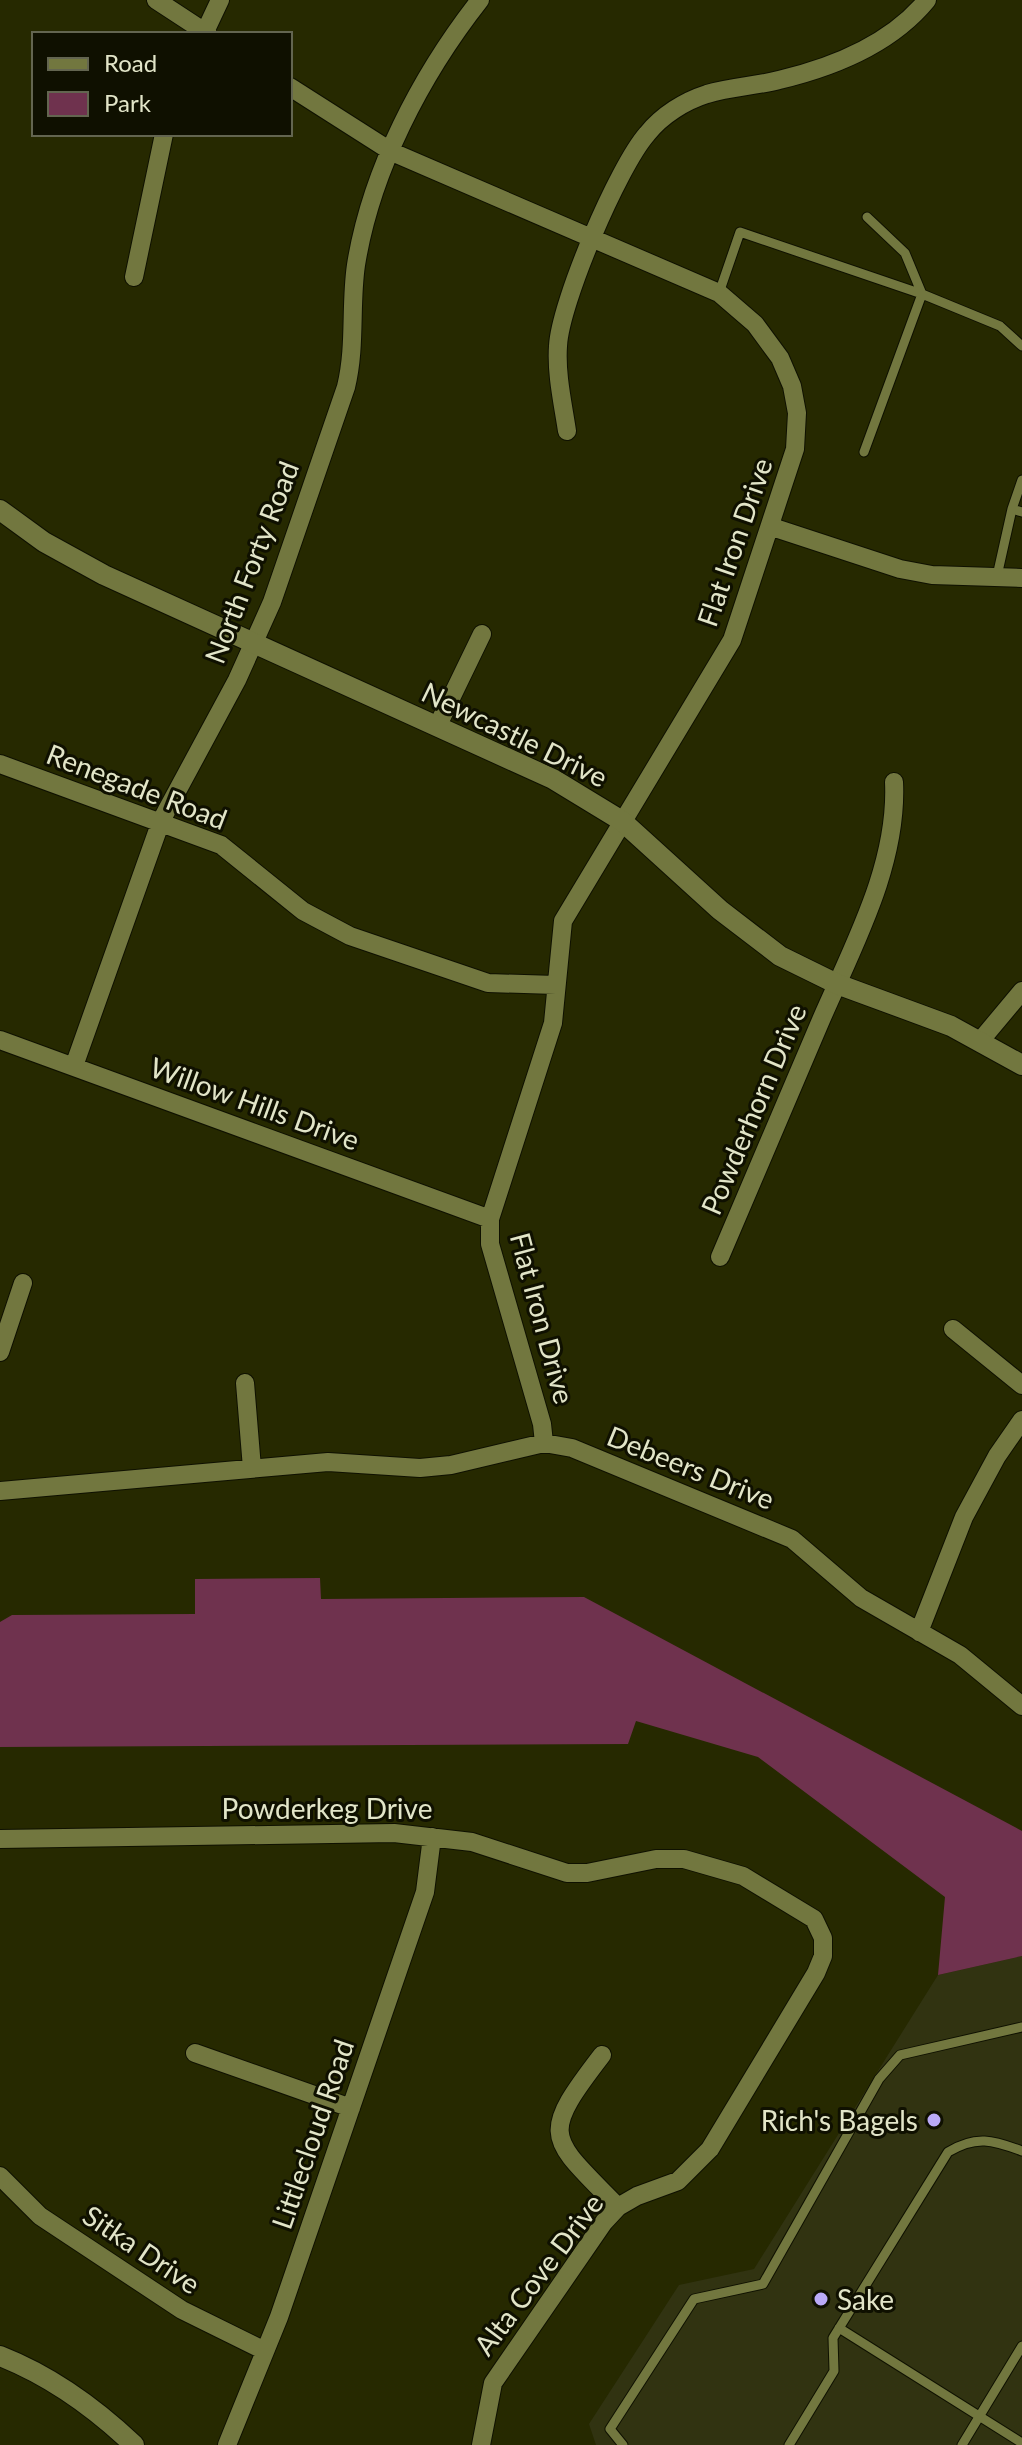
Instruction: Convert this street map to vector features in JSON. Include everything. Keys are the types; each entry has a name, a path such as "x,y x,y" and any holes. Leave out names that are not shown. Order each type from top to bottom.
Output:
{"street":[{"path":"156,0 204,32"},
{"path":"206,32 220,0"},
{"name":"North Forty Road","path":"74,1066 161,821 255,643 346,387 353,359 356,268 363,231 392,152 430,73 480,0"},
{"path":"567,431 557,348 561,320 633,151 666,115 708,94 778,81 852,55 884,39 912,19 927,0"},
{"name":"Flat Iron Drive","path":"292,88 392,152 719,293 762,332 780,358 792,386 797,413 795,449 772,527 732,640 563,921 553,1023 490,1219 490,1244 542,1424 544,1443"},
{"path":"134,277 164,136"},
{"name":"Newcastle Drive","path":"0,510 68,556 553,779 622,821 752,936 780,956 837,984 981,1040 1022,1065"},
{"path":"772,527 900,569 932,575 1022,578"},
{"path":"438,725 482,634"},
{"name":"Renegade Road","path":"0,764 221,845 303,911 350,936 488,983 556,985"},
{"name":"Powderhorn Drive","path":"720,1257 837,984 890,844 895,812 894,782"},
{"path":"981,1040 1022,991"},
{"name":"Willow Hills Drive","path":"0,1040 490,1219"},
{"path":"0,1352 23,1283"},
{"path":"953,1329 1022,1385"},
{"path":"245,1383 252,1468"},
{"path":"919,1632 964,1517 997,1456 1022,1420"},
{"name":"Debeers Drive","path":"0,1491 328,1462 420,1468 451,1465 544,1443 572,1448 792,1539 861,1598 981,1670 1022,1706"},
{"name":"Powderkeg Drive","path":"0,1839 394,1833 472,1842 567,1873 587,1873 656,1859 716,1865 743,1876 814,1919 823,1938 823,1956 816,1973"},
{"name":"Littlecloud Road","path":"227,2445 265,2351 425,1892 432,1837"},
{"name":"Alta Cove Drive","path":"481,2445 493,2383 604,2222 618,2207 678,2181 710,2149 816,1973"},
{"path":"195,2053 351,2108"},
{"path":"602,2055 567,2100 560,2117 559,2133 562,2146 574,2164 618,2207"},
{"name":"Sitka Drive","path":"0,2176 40,2216 85,2242 182,2310 265,2351"},
{"path":"0,2356 60,2386 107,2420 134,2445"}],"lane":[{"path":"864,452 922,294 905,253 867,217"},
{"path":"719,293 740,232 922,294 1000,326 1022,346"},
{"path":"997,576 1017,510 1022,480"},
{"path":"623,2445 610,2429 694,2299 763,2284 879,2079 900,2055 1022,2027"},
{"path":"789,2445 834,2371 833,2338 948,2152 967,2143 988,2139 1022,2151"},
{"path":"839,2328 1022,2443"},
{"path":"962,2445 1022,2346"}],"shaded area":[{"path":"1022,1956 1022,2445 596,2445 589,2424 679,2285 754,2269 938,1975"}],"green space":[{"path":"320,1578 321,1599 584,1597 1022,1831 1022,1956 938,1975 945,1897 758,1757 636,1721 628,1744 0,1747 0,1622 12,1615 195,1614 195,1579"}],"place":[{"name":"Rich's Bagels","path":"934,2120"},
{"name":"Sake","path":"821,2299"}]}
